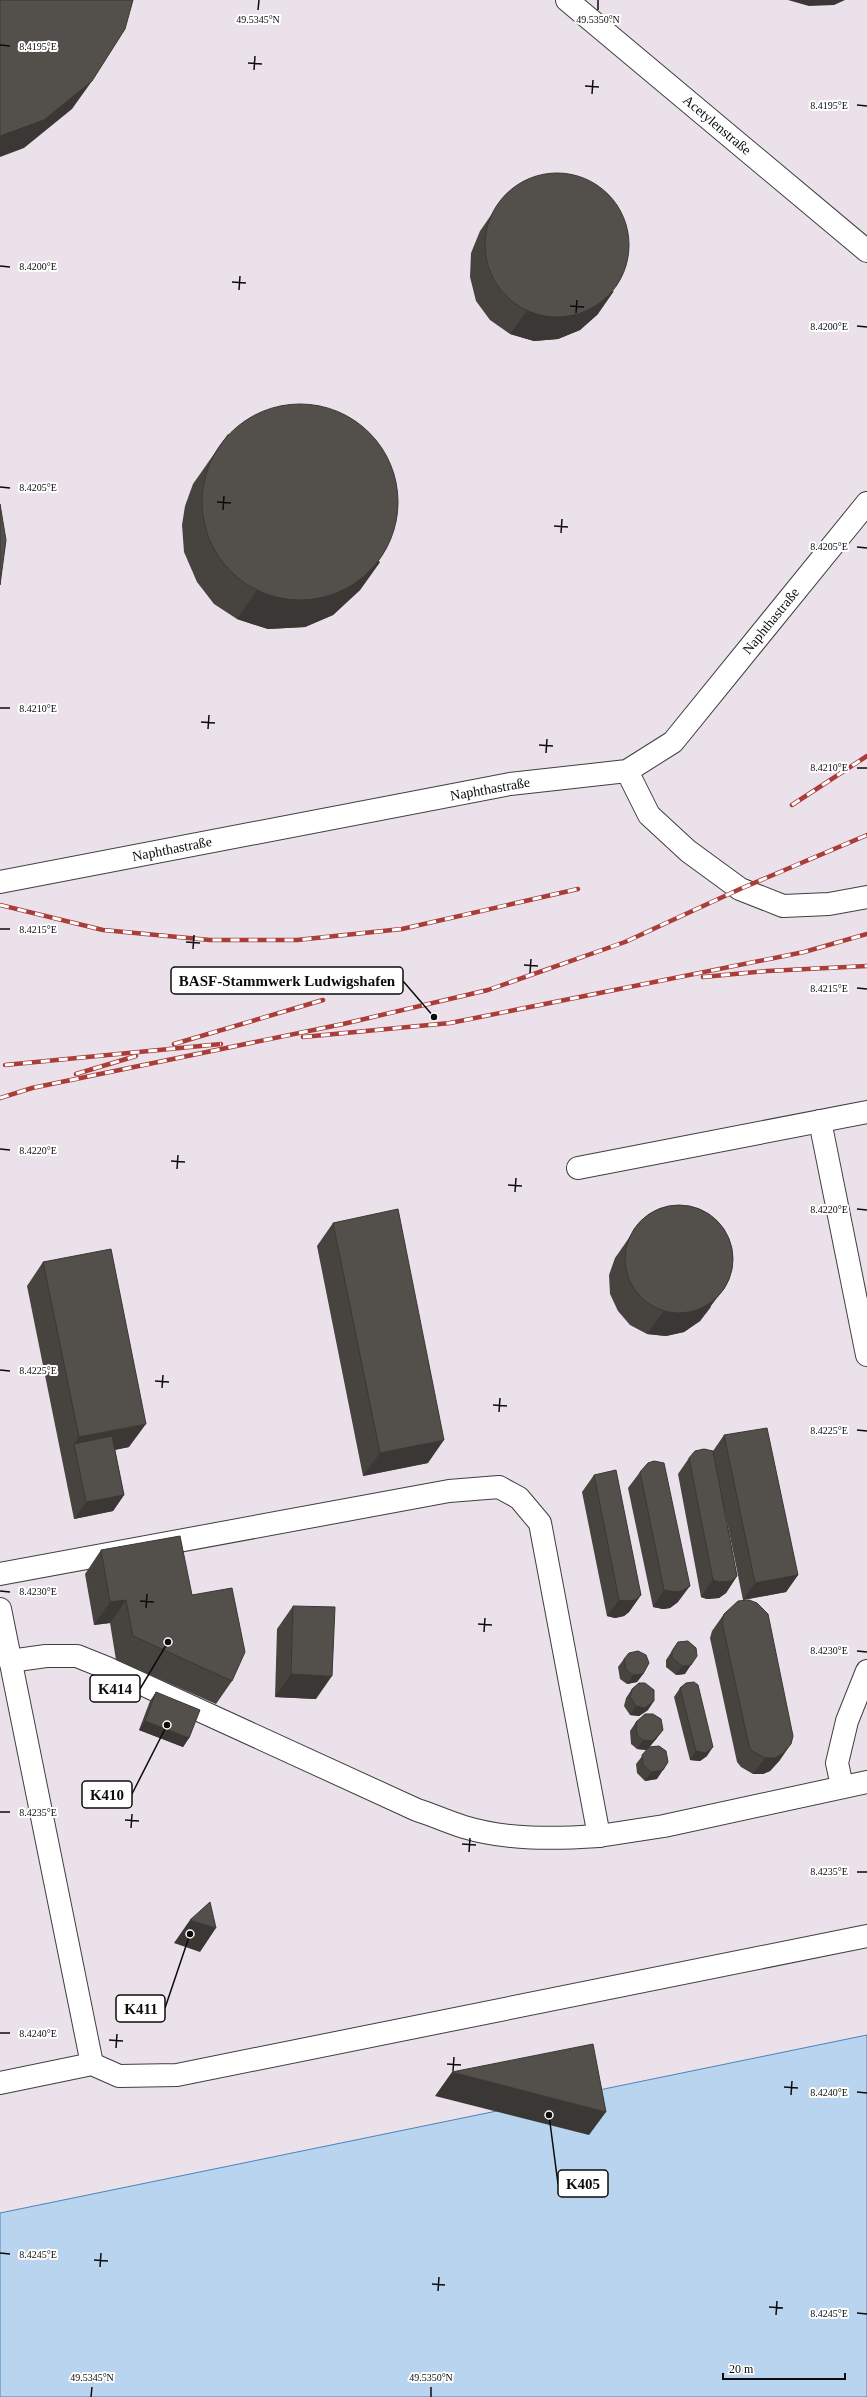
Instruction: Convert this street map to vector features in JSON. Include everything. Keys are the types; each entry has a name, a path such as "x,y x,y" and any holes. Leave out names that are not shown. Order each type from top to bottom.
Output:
{"street":[{"name":"Acetylenstraße","path":"567,0 867,251"},
{"name":"Naphthastraße","path":"0,882 510,784 627,771 672,742 867,503"},
{"path":"627,771 649,815 688,851 740,889 783,906 830,904 867,897"},
{"path":"578,1168 867,1112"},
{"path":"820,1122 867,1355"},
{"path":"0,1574 448,1491 499,1487 519,1498 540,1523 599,1836"},
{"path":"0,1609 92,2064"},
{"path":"10,1662 46,1656 77,1656 107,1668 417,1810 465,1827 510,1836 552,1839 599,1836 664,1826 842,1786 867,1782"},
{"path":"842,1786 837,1763 847,1721 867,1671"},
{"path":"0,2083 92,2064 119,2076 177,2075 867,1936"}],"shaded area":[{"path":"0,0 867,0 867,2035 0,2213"}],"water":[{"path":"867,2035 867,2397 0,2397 0,2213"}],"building":[{"path":"0,0 133,0 125,29 92,81 44,120 0,136"},
{"path":"557,173 578,176 597,185 608,194 617,205 626,224 629,245 626,266 617,285 608,296 597,305 578,314 557,317 536,314 517,305 506,296 497,285 488,266 485,245 488,224 497,205 506,194 517,185 536,176"},
{"path":"290,404 310,404 329,408 346,415 355,420 376,440 382,447 391,464 398,492 398,512 391,540 382,557 362,578 346,589 329,596 310,600 290,600 262,593 245,584 218,557 206,531 202,512 202,492 209,464 218,447 245,420 271,408"},
{"path":"0,504 6,540 0,585"},
{"path":"679,1205 689,1206 709,1214 717,1221 724,1229 732,1249 732,1269 724,1289 717,1297 709,1304 689,1312 679,1313 669,1312 649,1304 641,1297 634,1289 626,1269 625,1259 626,1249 634,1229 641,1221 649,1214 669,1206"},
{"path":"398,1209 444,1440 380,1453 333,1223"},
{"path":"111,1249 146,1424 79,1437 43,1262"},
{"path":"767,1428 798,1575 755,1583 724,1435"},
{"path":"112,1436 124,1495 86,1502 74,1444"},
{"path":"704,1449 713,1451 737,1576 731,1581 719,1582 713,1580 689,1458 695,1451"},
{"path":"654,1461 664,1463 690,1586 682,1591 675,1592 664,1590 640,1472 648,1463"},
{"path":"616,1470 641,1595 635,1600 626,1601 619,1600 594,1475"},
{"path":"180,1536 192,1595 232,1588 245,1652 232,1681 133,1636 126,1600 110,1602 101,1550"},
{"path":"749,1600 757,1603 768,1614 793,1736 791,1744 782,1754 775,1758 765,1758 752,1751 749,1746 722,1622 724,1614 738,1601"},
{"path":"293,1606 335,1607 332,1676 291,1674"},
{"path":"688,1641 696,1648 697,1656 691,1665 682,1666 672,1658 672,1651 678,1642"},
{"path":"638,1651 646,1655 649,1663 643,1674 633,1675 626,1670 624,1659 629,1653"},
{"path":"694,1682 698,1685 713,1747 706,1753 696,1751 680,1688 686,1683"},
{"path":"639,1683 645,1683 654,1690 654,1701 645,1708 636,1706 630,1697 632,1689"},
{"path":"156,1692 200,1710 189,1738 145,1721"},
{"path":"645,1714 653,1714 661,1719 663,1730 653,1741 643,1740 637,1735 636,1722"},
{"path":"659,1746 666,1751 668,1762 663,1770 651,1772 643,1765 642,1755 649,1747"},
{"path":"210,1902 216,1928 190,1920"},
{"path":"593,2044 606,2112 452,2072"}],"railway":[{"path":"792,805 867,756"},
{"path":"0,1098 32,1088 343,1024 488,990 625,942 740,889 867,835"},
{"path":"0,905 103,930 210,940 297,940 402,929 578,889"},
{"path":"303,1037 450,1023 804,952 867,934"},
{"path":"703,977 767,971 867,966"},
{"path":"174,1044 323,1000"},
{"path":"5,1065 221,1044"},
{"path":"76,1074 136,1056"}],"place":[{"name":"BASF-Stammwerk Ludwigshafen","path":"434,1017"},
{"name":"K414","path":"168,1642"},
{"name":"K410","path":"167,1725"},
{"name":"K411","path":"190,1934"},
{"name":"K405","path":"549,2115"}]}
